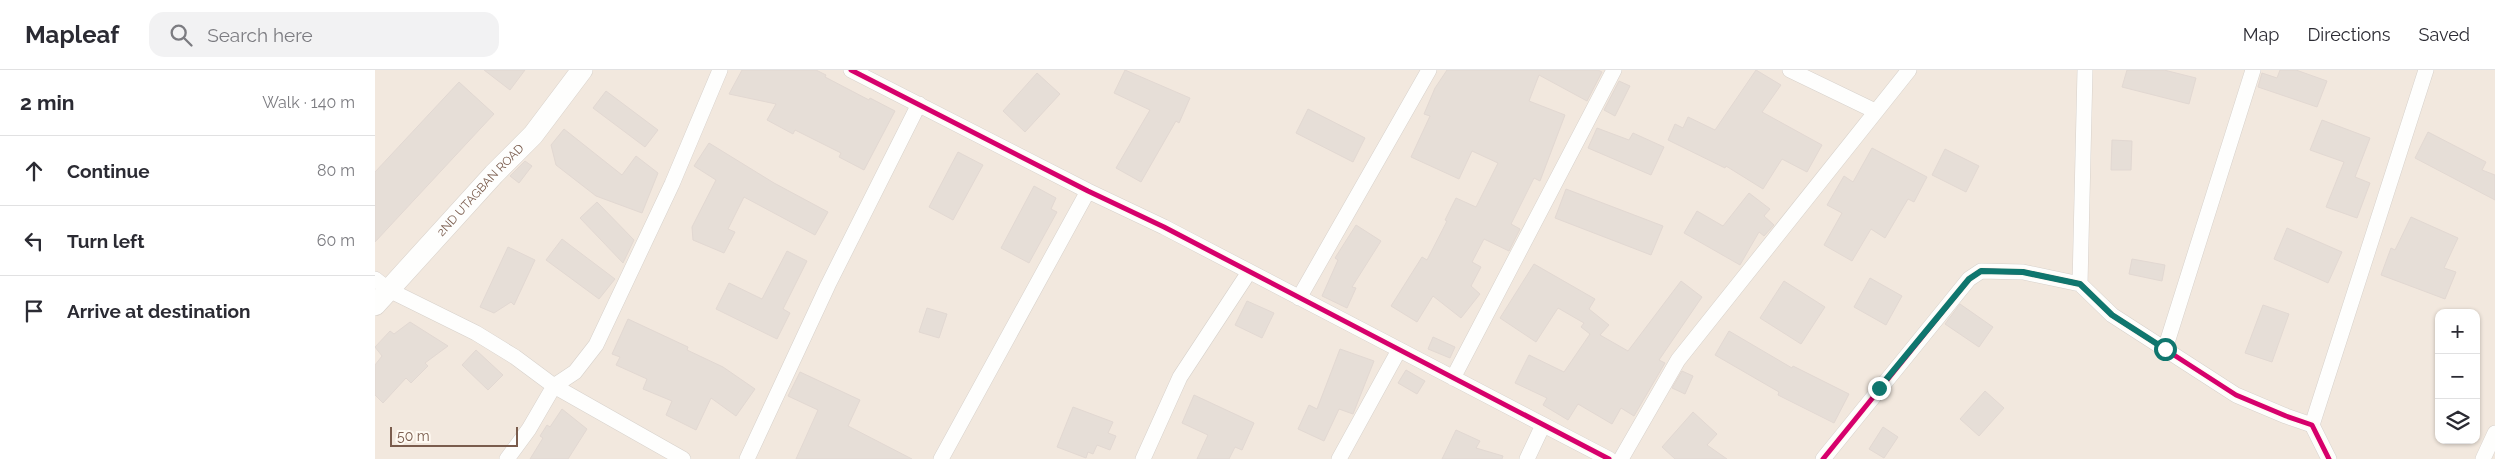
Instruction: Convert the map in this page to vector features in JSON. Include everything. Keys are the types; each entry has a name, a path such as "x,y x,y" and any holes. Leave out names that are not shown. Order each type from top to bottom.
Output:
{"street":[{"path":"507,459 529,429 554,386 575,372 596,345 672,184 720,70"},
{"path":"851,70 1249,272 1609,459"},
{"path":"1299,298 1429,70"},
{"path":"1453,378 1614,70"},
{"path":"1790,70 1875,111"},
{"path":"1621,459 1678,360 1752,270 1909,70"},
{"path":"2080,284 2085,70"},
{"path":"2085,86 2094,70"},
{"path":"2165,349 2253,70"},
{"path":"2312,425 2426,70"},
{"name":"2ND UTAGBAN ROAD","path":"379,291 533,135 577,72"},
{"path":"747,459 828,285 919,104"},
{"path":"941,459 1088,191"},
{"path":"1823,459 1969,279 1981,271 2023,272 2080,284 2112,315 2236,395 2312,425 2329,459"},
{"path":"1143,459 1180,377 1249,272"},
{"path":"379,291 476,333 515,357 554,386 683,459"},
{"path":"1339,459 1399,350"},
{"path":"1527,459 1543,425"},
{"path":"2483,459 2495,433"}],"shaded area":[{"path":"375,70 2495,70 2495,459 375,459"}],"building":[{"path":"484,70 525,70 510,90"},
{"path":"742,70 816,70 826,75 825,77 869,100 870,98 895,111 864,170 839,157 841,153 795,130 793,134 767,120 776,104 729,94"},
{"path":"1125,70 1190,98 1179,123 1176,121 1141,182 1116,168 1150,110 1114,93"},
{"path":"1447,70 1598,70 1602,72 1587,101 1539,75 1529,101 1565,115 1540,181 1534,178 1511,224 1520,229 1509,251 1484,239 1472,262 1481,267 1471,286 1480,294 1461,318 1433,296 1417,322 1391,306 1422,257 1427,260 1447,221 1445,220 1456,198 1476,207 1498,163 1472,151 1459,179 1411,157 1430,116 1424,114 1435,88"},
{"path":"1756,70 1781,85 1762,112 1822,145 1807,172 1782,159 1763,189 1726,166 1725,168 1668,140 1675,124 1683,128 1688,117 1715,130"},
{"path":"2127,70 2164,70 2196,78 2189,104 2122,87"},
{"path":"2280,70 2296,70 2327,81 2317,107 2258,87 2262,73 2277,78"},
{"path":"1037,73 1060,94 1025,132 1003,111"},
{"path":"1619,81 1630,86 1615,116 1604,110"},
{"path":"459,82 494,114 375,242 375,172"},
{"path":"606,91 658,130 645,147 593,108"},
{"path":"1308,109 1365,138 1353,162 1296,133"},
{"path":"2322,120 2370,138 2355,177 2370,183 2357,218 2326,207 2344,162 2310,150"},
{"path":"1597,128 1629,140 1633,133 1664,147 1651,175 1588,148"},
{"path":"564,129 622,175 636,156 658,173 642,213 596,196 556,165 551,145"},
{"path":"2428,132 2486,162 2482,170 2495,175 2495,200 2415,158"},
{"path":"2112,140 2132,141 2131,170 2111,170"},
{"path":"709,143 774,183 828,212 815,235 744,197 728,229 735,232 724,253 693,240 692,227 716,180 694,166"},
{"path":"1872,148 1927,177 1914,202 1908,199 1885,238 1871,229 1852,261 1824,245 1842,213 1827,205 1844,176 1853,182"},
{"path":"1945,149 1979,166 1966,192 1932,175"},
{"path":"958,152 983,165 953,220 929,207"},
{"path":"525,161 532,166 519,183 510,176"},
{"path":"1034,186 1056,198 1051,209 1057,212 1029,263 1001,248"},
{"path":"1566,189 1663,226 1651,255 1555,218"},
{"path":"1749,193 1770,209 1764,216 1774,225 1764,236 1759,232 1740,265 1684,233 1697,211 1723,226"},
{"path":"597,202 634,240 623,263 580,218"},
{"path":"2411,217 2458,238 2444,268 2456,272 2445,299 2381,275 2391,248 2395,250"},
{"path":"1356,225 1381,241 1352,287 1356,288 1347,308 1322,296 1338,260 1335,258"},
{"path":"2287,228 2342,252 2328,283 2274,259"},
{"path":"562,239 615,279 599,299 546,260"},
{"path":"508,247 535,260 514,305 511,302 494,313 480,307"},
{"path":"787,251 807,261 783,309 790,313 777,339 716,309 729,283 762,299"},
{"path":"2132,259 2165,265 2162,281 2129,274"},
{"path":"1534,264 1595,299 1589,309 1609,325 1600,335 1628,351 1681,281 1702,297 1659,360 1665,363 1634,416 1621,408 1612,424 1578,404 1568,420 1543,405 1547,398 1515,383 1529,355 1564,372 1590,334 1581,327 1584,323 1558,308 1536,342 1500,318"},
{"path":"1870,278 1902,296 1886,325 1854,307"},
{"path":"1784,281 1825,307 1801,344 1760,318"},
{"path":"1247,301 1274,313 1262,338 1235,325"},
{"path":"1960,304 1993,327 1979,347 1945,324"},
{"path":"2263,305 2289,314 2272,362 2245,353"},
{"path":"927,308 947,314 939,338 919,332"},
{"path":"628,319 688,347 687,350 723,367 755,389 736,416 711,398 696,430 666,415 672,401 643,389 647,379 616,365 620,357 612,354"},
{"path":"410,322 448,346 425,363 428,366 411,383 406,378 383,403 375,395 375,365 382,356 375,347 390,331 394,334"},
{"path":"1729,331 1792,368 1793,366 1849,394 1834,423 1778,395 1779,392 1715,355"},
{"path":"1433,337 1455,347 1450,358 1428,349"},
{"path":"1340,349 1374,361 1353,414 1339,409 1324,441 1298,429 1309,405 1317,409"},
{"path":"476,350 503,375 488,390 462,365"},
{"path":"1406,370 1425,381 1417,394 1398,383"},
{"path":"1682,371 1693,376 1685,394 1672,388"},
{"path":"800,372 860,400 848,426 912,459 796,459 818,410 788,396"},
{"path":"1985,391 2004,408 1979,436 1960,419"},
{"path":"1194,395 1254,423 1242,450 1235,447 1229,459 1197,459 1208,435 1182,423"},
{"path":"1073,407 1113,422 1108,433 1116,436 1110,450 1097,445 1093,454 1088,452 1086,458 1057,447"},
{"path":"562,409 587,429 568,459 530,459 543,438 540,436 547,425 550,427"},
{"path":"1693,412 1717,434 1707,445 1727,459 1675,459 1662,447"},
{"path":"1883,427 1898,437 1884,458 1869,449"},
{"path":"1456,430 1480,441 1476,448 1503,456 1502,459 1442,459"}],"cycle path":[{"path":"851,70 1088,191 1164,227 1609,459"},
{"path":"1823,459 1969,279 1981,271 2023,272 2080,284 2112,315 2236,395 2312,425 2329,459"}],"route":[{"path":"1879,388 1969,279 1981,271 2023,272 2080,284 2092,298 2112,315 2165,349"}]}
